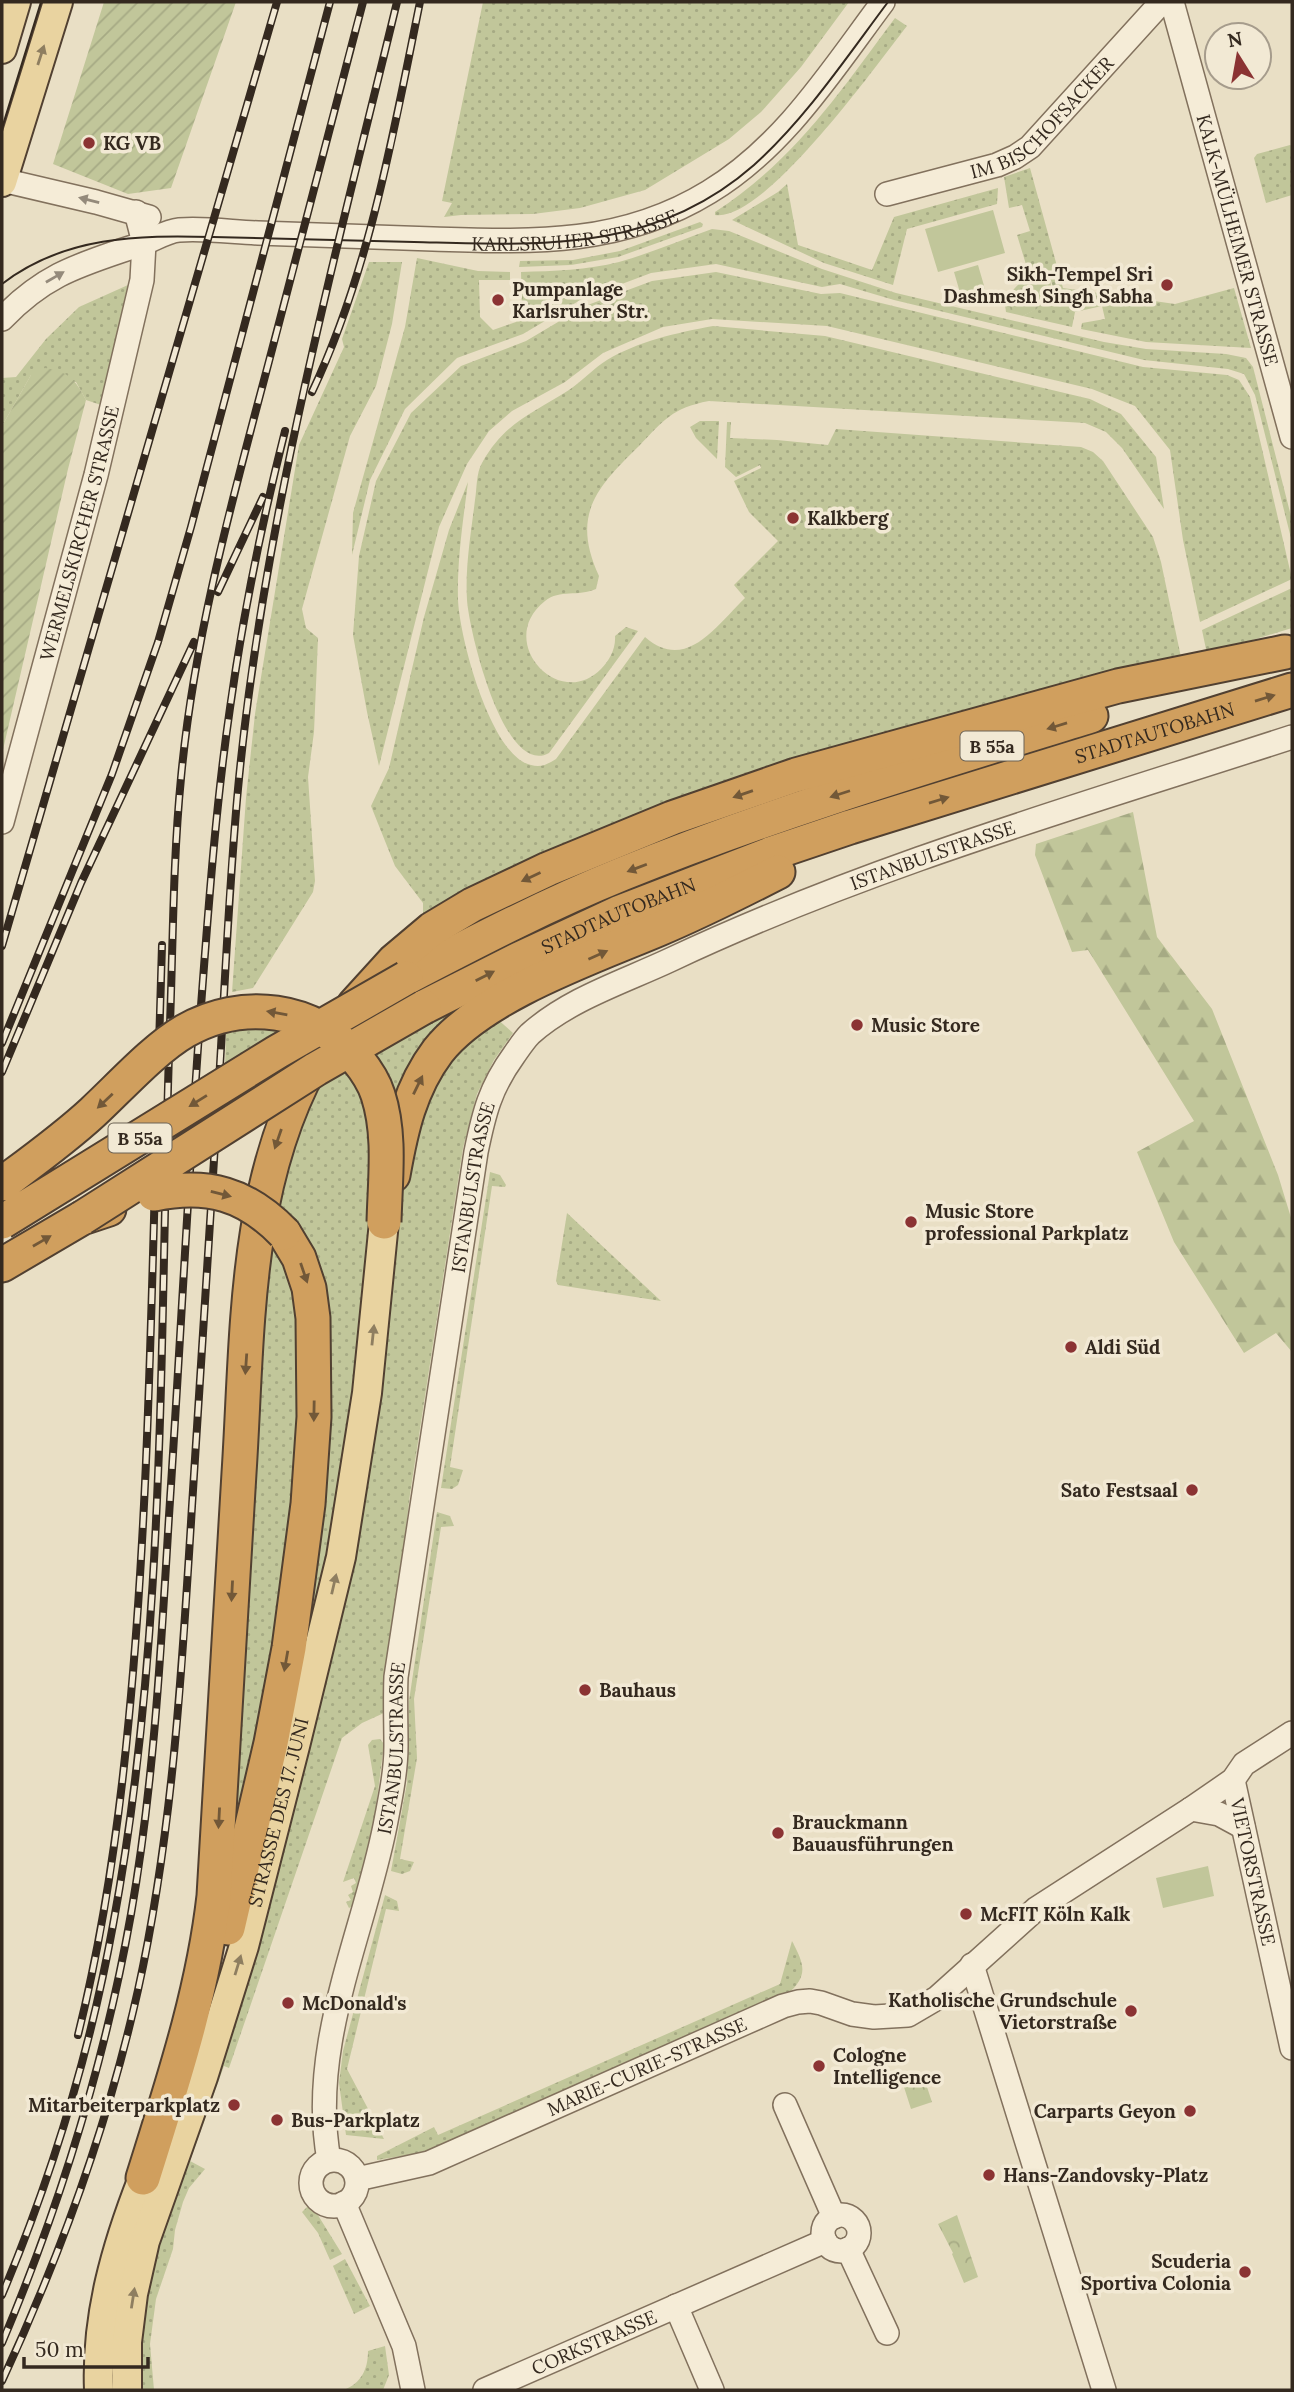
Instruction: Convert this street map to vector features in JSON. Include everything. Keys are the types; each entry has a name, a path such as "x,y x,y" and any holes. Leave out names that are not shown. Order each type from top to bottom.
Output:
{"highway":[{"path":"143,2178 183,2048 208,1947 215,1882 251,1285 258,1224 268,1172 290,1109 310,1066 339,1022 394,961 432,929 472,905 548,869 672,818 796,775 1118,686 1289,650"},
{"name":"STADTAUTOBAHN","path":"2,1222 277,1052 406,978 488,936 619,875 806,805 1155,696 1289,650"},
{"name":"STADTAUTOBAHN","path":"2,1265 82,1218 316,1069 424,1007 519,959 618,914 759,858 850,827 1292,690"},
{"path":"384,1222 400,1139 413,1093 438,1050 459,1029 485,1009 524,988 685,918 778,873 850,827"},
{"name":"B 55a","path":"2,1184 89,1115 183,1032 211,1018 241,1011 266,1011 291,1015 316,1025 334,1036 367,1072 378,1094 385,1123 384,1222"},
{"path":"82,1218 173,1190 218,1192 243,1200 266,1214 284,1233 299,1258 309,1288 313,1318 314,1417 308,1504 289,1648 271,1743 221,1955 179,2093 143,2178"}],"main road":[{"path":"2,49 16,2"},
{"path":"2,181 58,2"},
{"name":"STRASSE DES 17. JUNI","path":"127,2390 127,2342 133,2294 145,2241 203,2077 244,1946 341,1557 368,1393 384,1222"},
{"path":"99,2390 100,2346 107,2292 121,2233 143,2178"}],"street":[{"name":"KARLSRUHER STRASSE","path":"2,181 136,212 177,230 509,241 569,239 612,232 662,216 697,200 751,162 782,132 814,94 883,2"},
{"name":"IM BISCHOFSACKER","path":"887,194 998,165 1015,158 1030,147 1159,5 1171,2"},
{"name":"KALK-MÜLHEIMER STRASSE","path":"1171,2 1292,437"},
{"name":"WERMELSKIRCHER STRASSE","path":"2,822 96,475 142,280 144,243 136,212"},
{"name":"KARLSRUHER STRASSE","path":"2,319 18,302 59,274 79,264 177,230"},
{"name":"ISTANBULSTRASSE","path":"329,2160 323,2096 327,2059 344,1982 375,1871 392,1789 396,1747 396,1677 475,1152 488,1100 498,1078 530,1034 552,1017 589,996 700,946 813,899 913,862 1292,737"},
{"name":"MARIE-CURIE-STRASSE","path":"357,2179 429,2163 783,2006 810,2001 852,2014 893,2017 908,2015 937,1998 1035,1909 1191,1809 1233,1780 1244,1764 1292,1733"},
{"name":"VIETORSTRASSE","path":"1233,1780 1243,1827 1283,1961 1292,2048"},
{"path":"1191,1809 1219,1814 1243,1827"},
{"path":"972,1965 1104,2390"},
{"path":"785,2105 834,2217"},
{"path":"329,2160 347,2164 357,2179 356,2190 344,2203 328,2205 321,2202 312,2189 313,2174 329,2160"},
{"path":"344,2203 404,2346 413,2390"},
{"path":"846,2216 856,2224 858,2236 853,2246 848,2249 835,2250 825,2241 823,2231 826,2222 834,2217 846,2216"},
{"name":"CORKSTRASSE","path":"485,2390 513,2385 676,2306 825,2241"},
{"path":"848,2249 887,2333"},
{"name":"CORKSTRASSE","path":"676,2306 712,2390"}],"green space":[{"path":"104,2 236,2 171,188 128,194 53,164"},
{"path":"483,2 849,2 801,67 761,112 729,139 645,190 580,208 533,214 444,217 452,203 442,201"},
{"path":"895,18 907,26 818,138 761,194 736,211 715,215 715,212 769,171 814,124"},
{"path":"1290,145 1292,195 1266,203 1254,158 1257,154"},
{"path":"1030,168 1063,288 1175,304 1234,288 1251,348 1146,342 1081,329 1082,323 1105,319 1102,306 1075,312 1072,327 1023,316 1055,298 1051,280 1028,271 1017,235 1030,231 1022,205 1009,208 1004,177"},
{"path":"787,184 798,245 872,270 894,217 998,188 997,204 907,229 893,285 824,263 732,220"},
{"path":"993,210 1005,253 938,272 925,229"},
{"path":"700,222 702,227 618,257 571,265 519,267 520,261 573,260 620,251"},
{"path":"712,229 729,231 822,269 896,293 1104,342 1146,349 1226,354 1246,358 1253,367 1292,520 1292,542 1255,395 1244,374 1228,369 1144,360 894,300 840,284 822,287 716,264 651,273 582,299 523,334 457,358 405,409 370,480 352,555 353,513 405,327 417,258 478,271 510,272 510,280 479,280 480,317 493,330 516,322 522,312 521,272 607,265"},
{"path":"369,262 402,262 392,324 376,386 350,436 302,609 306,628 318,638 314,732 308,777 315,881 313,892 253,988 232,992 255,714 299,445 344,347 342,339"},
{"path":"978,265 985,289 961,296 954,272"},
{"path":"716,272 821,294 840,293 1143,367 1227,375 1239,380 1250,397 1292,579 1200,622 1183,540 1170,450 1135,406 1092,389 827,326 712,319 663,327 603,353 565,382 512,411 489,431 467,464 439,527 379,766 353,635 359,556 376,481 411,413 461,366 526,341 585,306 652,281"},
{"path":"1029,273 1050,281 1054,296 1052,301 1023,316 1006,312 1005,305 1000,304"},
{"path":"128,285 101,405 86,400 76,382 31,375 2,426 2,378 16,377 46,339 79,307"},
{"path":"713,326 825,336 1090,399 1121,414 1156,457 1164,509 1122,448 1106,432 1085,423 709,401 686,407 662,422 624,461 592,504 587,536 599,576 596,589 551,597 531,617 526,635 529,651 538,666 551,677 567,682 584,680 601,669 611,654 615,636 626,627 638,631 549,753 533,755 517,744 492,697 469,616 468,563 480,467 491,449 510,428 569,390 607,360 645,343"},
{"path":"45,368 70,378 86,400 2,754 2,426 31,375"},
{"path":"700,421 719,421 717,459 696,438 690,427"},
{"path":"727,422 731,422 730,438 828,445 836,429 1081,447 1093,452 1103,461 1153,537 1161,562 1182,662 1162,661 423,922 423,903 395,866 371,806 389,768 424,617 449,530 468,482 458,584 464,639 480,693 503,741 516,757 531,765 541,766 556,759 645,637 660,647 674,650 700,642 745,598 734,585 778,541 749,512 734,481 761,468 760,465 736,477 725,467"},
{"path":"1292,588 1292,628 1207,654 1202,630"},
{"path":"1133,812 1157,937 1212,1009 1278,1175 1292,1221 1292,1352 1276,1333 1244,1353 1174,1242 1137,1152 1194,1121 1088,950 1072,952 1035,855 1036,844"},
{"path":"475,998 396,1104 370,1055"},
{"path":"495,1017 513,1033 494,1060 477,1094 463,1148 410,1494 384,1713 362,1723 342,1738 229,2068 224,2066 190,2161 205,2169 189,2188 183,2202 173,2249 156,2299 150,2344 154,2390 138,2390 144,2295 382,1369 402,1185 414,1127 448,1058"},
{"path":"244,1025 293,1029 225,1068 226,1032"},
{"path":"350,1067 369,1103 376,1151 351,1442 288,1744 113,2373 191,2072 230,1943 324,1331 269,1201 302,1097"},
{"path":"490,1172 500,1175 506,1185 492,1186 450,1467 463,1470 458,1485 452,1489 441,1488"},
{"path":"567,1213 661,1301 558,1285 556,1281"},
{"path":"265,1231 296,1286 300,1504 230,1893"},
{"path":"437,1512 450,1516 454,1526 441,1527 414,1699 417,1758 400,1859 414,1862 410,1871 402,1874 391,1871 407,1783 409,1701"},
{"path":"380,1739 384,1744 374,1823 354,1905 349,1908 346,1902 351,1900 348,1895 353,1892 351,1886 356,1883 354,1878 343,1882 375,1786 368,1745 372,1740"},
{"path":"1208,1866 1214,1896 1163,1908 1156,1878"},
{"path":"385,1895 397,1901 399,1911 386,1909 347,2069 384,2139 346,2135 339,2083 343,2051"},
{"path":"792,1941 802,1963 802,1975 788,1994 438,2150 377,2160 377,2156 434,2127 438,2135 780,1984"},
{"path":"924,2078 932,2102 911,2109 903,2084"},
{"path":"309,2205 342,2254 330,2260 318,2233 302,2212"},
{"path":"957,2215 978,2277 964,2283 938,2224"},
{"path":"345,2259 370,2306 354,2314 333,2266"},
{"path":"385,2346 389,2375 383,2390 344,2390 355,2384 362,2375 367,2364 368,2351"}],"tram line":[{"path":"2,128 41,2"},
{"path":"2,284 51,256 76,248 130,238 185,236 506,244 593,238 635,229 676,215 716,194 754,165 808,108 888,2"}],"railway":[{"path":"2,946 277,2"},
{"path":"2,1043 112,774 158,642 330,2"},
{"path":"2,2295 53,2159 81,2067 104,1972 131,1814 144,1702 158,1476 176,840 195,673 228,518 363,2"},
{"path":"2,2381 63,2238 97,2140 138,1990 160,1870 180,1689 232,862 249,689 303,393 397,2"},
{"path":"312,392 350,298 365,249 389,151 420,2"},
{"path":"2,2343 43,2239 94,2078 120,1969 139,1865 160,1666 196,1081 216,824 241,638 285,431"},
{"path":"218,592 263,497"},
{"path":"2,1072 81,883 194,642"},
{"path":"159,1046 162,945"},
{"path":"78,2035 110,1877 129,1717 143,1517 155,1183"}],"place":[{"name":"KG VB","path":"89,143"},
{"name":"Sikh-Tempel Sri Dashmesh Singh Sabha","path":"1167,285"},
{"name":"Pumpanlage Karlsruher Str.","path":"498,300"},
{"name":"Kalkberg","path":"793,518"},
{"name":"Music Store","path":"857,1025"},
{"name":"Music Store professional Parkplatz","path":"911,1222"},
{"name":"Aldi Süd","path":"1071,1347"},
{"name":"Sato Festsaal","path":"1192,1490"},
{"name":"Bauhaus","path":"585,1690"},
{"name":"Brauckmann Bauausführungen","path":"778,1833"},
{"name":"McFIT Köln Kalk","path":"966,1914"},
{"name":"McDonald's","path":"288,2003"},
{"name":"Katholische Grundschule Vietorstraße","path":"1131,2011"},
{"name":"Cologne Intelligence","path":"819,2066"},
{"name":"Mitarbeiterparkplatz","path":"234,2105"},
{"name":"Carparts Geyon","path":"1190,2111"},
{"name":"Bus-Parkplatz","path":"277,2120"},
{"name":"Hans-Zandovsky-Platz","path":"989,2175"},
{"name":"Scuderia Sportiva Colonia","path":"1245,2272"}]}
